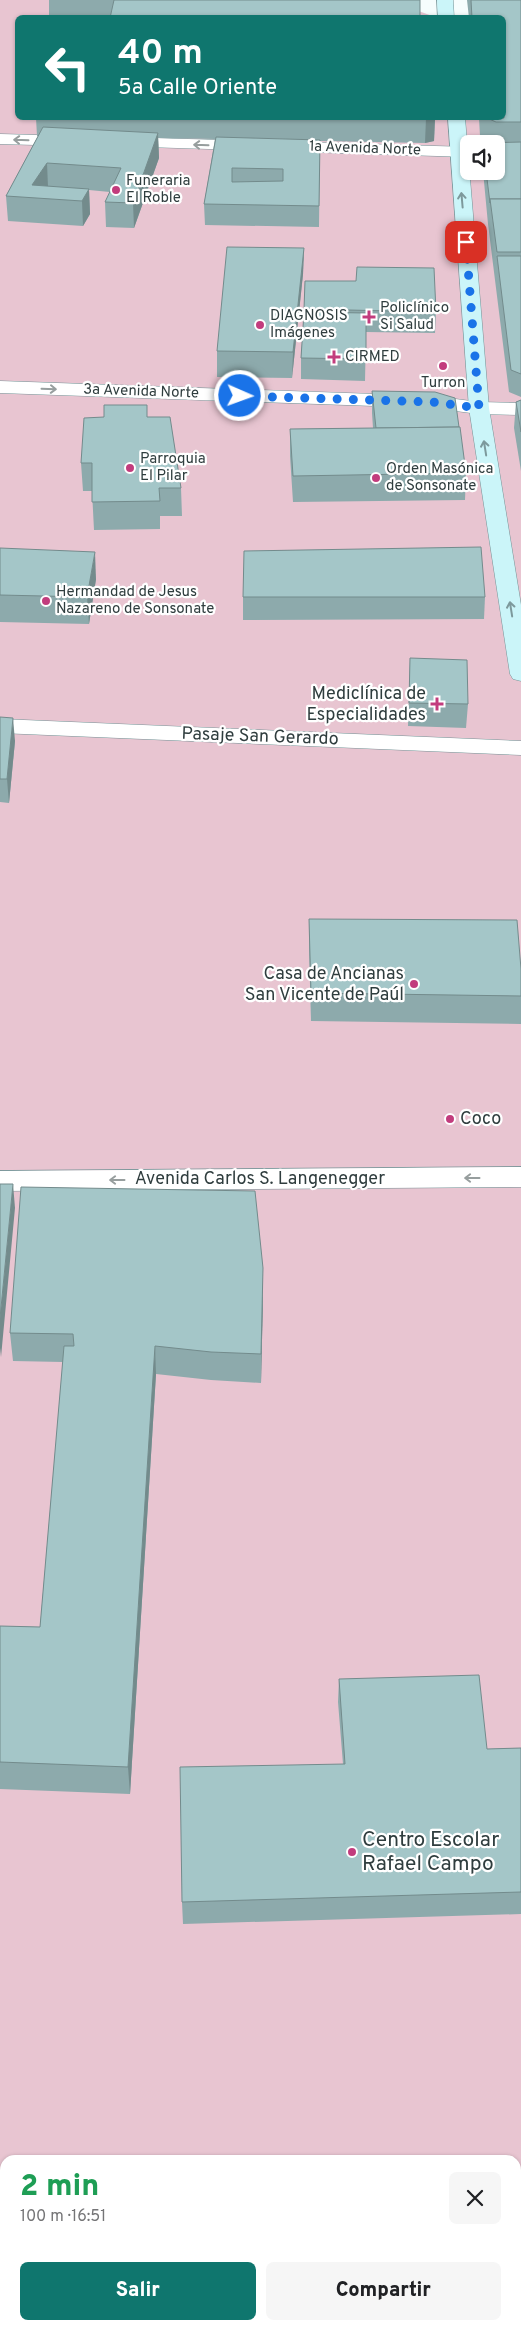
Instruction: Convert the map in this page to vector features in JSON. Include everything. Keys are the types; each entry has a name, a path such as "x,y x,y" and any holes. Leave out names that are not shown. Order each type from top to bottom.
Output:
{"main road":[{"path":"445,0 446,15"},
{"path":"456,120 460,135"},
{"path":"466,180 479,408 521,674"}],"street":[{"name":"1a Avenida Norte","path":"0,139 460,152"},
{"name":"3a Avenida Norte","path":"0,387 432,402 479,408 521,409"},
{"name":"Pasaje San Gerardo","path":"0,726 521,748"},
{"name":"Avenida Carlos S. Langenegger","path":"0,1181 521,1177"}],"shaded area":[{"path":"0,0 409,0 405,6 430,15 15,15 15,120 506,120 506,110 521,50 521,2155 0,2155"}],"building":[{"path":"114,0 420,0 420,15 111,15"},
{"path":"471,0 521,0 521,122 496,122 492,120 506,120 506,15 472,15"},
{"path":"43,127 158,133 133,203 105,202 121,168 47,163 32,185 89,189 82,201 6,196"},
{"path":"216,137 320,140 319,206 204,204","holes":["232,168 283,169 283,181 232,182"]},
{"path":"505,142 521,142 521,199 490,199 490,203 487,180 505,180"},
{"path":"490,199 521,199 521,252 497,252"},
{"name":"DIAGNOSIS Imágenes","path":"227,247 304,248 293,352 217,351"},
{"path":"497,256 521,256 521,374 511,370"},
{"path":"357,267 434,268 436,312 304,309 305,281 356,281"},
{"path":"304,312 366,313 366,359 301,358"},
{"path":"372,391 435,392 455,398 459,427 376,428"},
{"path":"521,400 521,432 516,402"},
{"name":"Parroquia El Pilar","path":"104,405 147,405 147,417 170,417 181,488 159,488 160,501 92,502 92,463 81,463 84,418 104,417"},
{"path":"460,427 466,473 293,476 290,429"},
{"path":"481,547 485,597 243,597 244,551"},
{"path":"0,548 95,552 87,597 0,595"},
{"path":"410,658 467,660 468,704 409,703"},
{"path":"0,717 13,718 7,779 0,779"},
{"name":"Casa de Ancianas San Vicente de Paúl","path":"309,919 517,920 521,996 311,993"},
{"path":"0,1184 13,1184 0,1318"},
{"path":"21,1187 255,1191 263,1268 261,1354 211,1352 155,1346 128,1767 0,1762 0,1626 40,1627 64,1346 74,1346 73,1334 10,1333"},
{"name":"Centro Escolar Rafael Campo","path":"479,1675 487,1749 521,1748 521,1892 182,1902 180,1767 345,1764 339,1679"}],"place":[{"name":"Funeraria El Roble","path":"116,190"},
{"name":"Policlínico Si Salud","path":"369,317"},
{"name":"DIAGNOSIS Imágenes","path":"260,325"},
{"name":"CIRMED","path":"334,357"},
{"name":"Turron","path":"443,366"},
{"name":"Parroquia El Pilar","path":"130,468"},
{"name":"Orden Masónica de Sonsonate","path":"376,478"},
{"name":"Hermandad de Jesus Nazareno de Sonsonate","path":"46,601"},
{"name":"Mediclínica de Especialidades","path":"437,704"},
{"name":"Casa de Ancianas San Vicente de Paúl","path":"414,984"},
{"name":"Coco","path":"450,1119"},
{"name":"Centro Escolar Rafael Campo","path":"352,1852"}],"route":[{"path":"240,396 432,402 479,408 466,242"}]}
